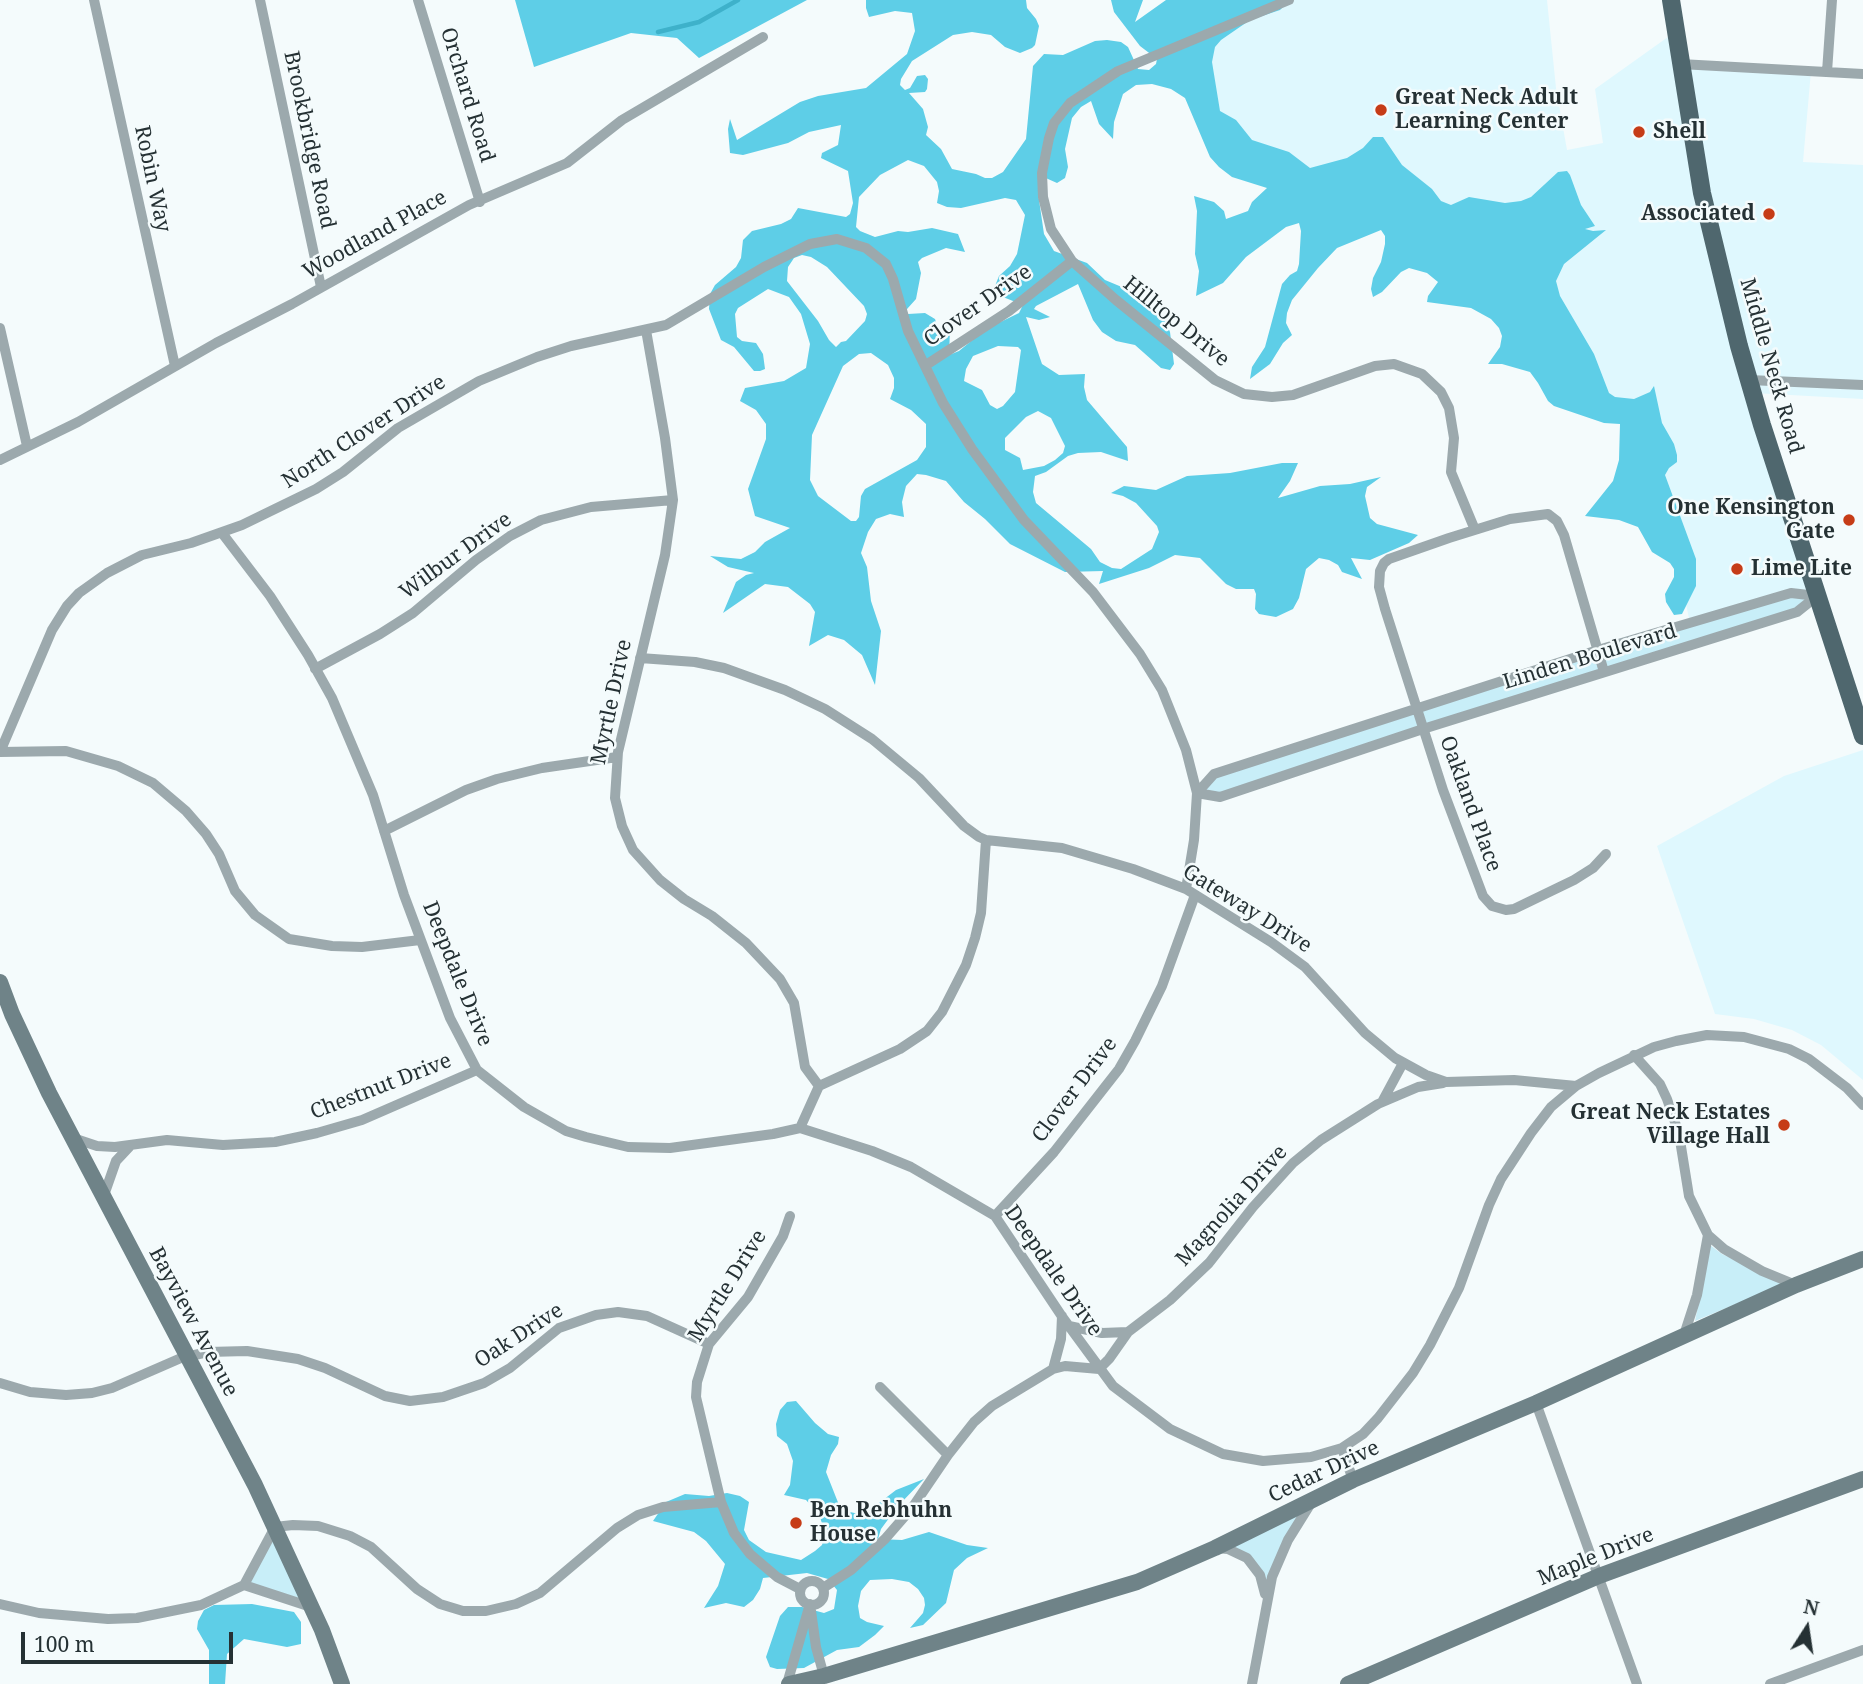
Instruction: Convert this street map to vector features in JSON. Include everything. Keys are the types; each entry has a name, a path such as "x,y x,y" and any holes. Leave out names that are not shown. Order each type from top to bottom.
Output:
{"main road":[{"name":"Middle Neck Road","path":"1671,0 1702,193 1739,346 1863,736"}],"street":[{"name":"Robin Way","path":"94,0 175,366"},
{"name":"Brookbridge Road","path":"260,0 321,287"},
{"name":"Orchard Road","path":"418,0 480,202"},
{"path":"1072,261 1051,229 1043,197 1042,173 1054,123 1070,103 1118,71 1289,0"},
{"path":"1827,72 1832,0"},
{"name":"Woodland Place","path":"0,460 78,422 469,205 567,163 622,120 763,37"},
{"path":"1680,64 1863,74"},
{"name":"North Clover Drive","path":"0,752 52,630 79,593 128,560 222,533 258,519 316,489 343,472 398,428 479,381 571,346 676,321 764,267 810,244 837,239 866,248 886,264 894,279 908,331 926,365"},
{"name":"Clover Drive","path":"995,1216 1054,1152 1119,1069 1162,986 1191,892 1197,793 1192,769 1172,712 1140,654 1093,592 1024,520 995,481 943,403 926,365 1009,311 1072,261"},
{"name":"Hilltop Drive","path":"1072,261 1215,380 1244,394 1272,397 1293,395 1375,366 1394,364 1422,374 1441,392 1449,408 1454,439 1451,472 1475,530"},
{"path":"0,328 27,446"},
{"name":"Myrtle Drive","path":"646,330 673,500 665,555 617,757 615,798 622,826 633,850 660,880 746,943 780,979 794,1003 805,1067 819,1086"},
{"path":"1749,380 1863,385"},
{"name":"Wilbur Drive","path":"315,669 380,634 413,612 476,560 510,536 541,520 592,507 673,500"},
{"path":"1475,530 1510,519 1543,513 1557,521 1564,535 1604,673"},
{"name":"Oakland Place","path":"1475,530 1390,559 1380,571 1379,587 1423,729 1472,870 1483,896 1492,906 1506,910 1514,909 1574,880 1593,868 1606,854"},
{"name":"Deepdale Drive","path":"222,533 270,596 332,698 373,795 420,940 450,1018 477,1070 524,1107 566,1130 628,1147 670,1148 800,1128 872,1151 911,1167 995,1216 1098,1368 1113,1385 1160,1421 1223,1454 1251,1460 1311,1457 1342,1448 1363,1434 1413,1373 1430,1345 1459,1288 1501,1179 1551,1107 1576,1086"},
{"name":"Linden Boulevard","path":"1197,793 1214,774 1416,707 1791,593 1817,596"},
{"name":"Linden Boulevard","path":"1197,793 1220,797 1423,729 1780,618 1797,612 1817,596"},
{"path":"1774,598 1780,618"},
{"path":"640,659 695,662 724,668 785,690 825,709 872,739 919,778 964,826 986,840 981,913 975,938 966,965 942,1012 927,1031 900,1049 819,1086 800,1128"},
{"path":"0,752 66,751 118,766 153,783 186,811 206,834 219,854 236,891 255,915 289,939 332,946 362,947 420,940"},
{"path":"1271,755 1278,777"},
{"path":"384,831 466,790 497,779 542,768 617,757"},
{"name":"Gateway Drive","path":"986,840 1062,848 1133,869 1191,892 1271,942 1305,967 1365,1033 1404,1063 1446,1083 1514,1080 1576,1086"},
{"name":"Bayview Avenue","path":"0,982 72,1139 255,1485 311,1606 342,1684"},
{"path":"1576,1086 1634,1055 1676,1041 1707,1035 1762,1040 1809,1059 1847,1088 1863,1105"},
{"path":"1634,1055 1660,1084 1667,1099 1679,1134 1689,1196 1708,1235 1724,1249 1762,1271 1796,1285"},
{"path":"1382,1102 1404,1063"},
{"name":"Chestnut Drive","path":"72,1139 97,1146 167,1140 240,1145 275,1142 362,1120 477,1070"},
{"name":"Magnolia Drive","path":"1098,1368 1109,1359 1128,1332 1170,1300 1209,1264 1253,1207 1293,1163 1321,1140 1382,1102 1418,1087 1446,1083"},
{"path":"103,1198 116,1161 131,1145"},
{"name":"Myrtle Drive","path":"790,1216 783,1236 748,1297 709,1344 697,1382 696,1398 721,1502 734,1533 750,1554 776,1577 800,1589 801,1598 810,1604 816,1647 824,1676"},
{"path":"1684,1335 1697,1294 1708,1235"},
{"name":"Cedar Drive","path":"788,1684 824,1676 1124,1586 1215,1548 1353,1480 1536,1403 1796,1285 1863,1259"},
{"name":"Oak Drive","path":"0,1383 30,1392 66,1395 92,1393 112,1388 187,1357 208,1352 247,1351 273,1354 325,1368 385,1396 410,1401 443,1397 484,1383 510,1368 559,1328 596,1315 618,1312 647,1316 709,1344"},
{"path":"1053,1369 1065,1320 1102,1333 1128,1332"},
{"path":"822,1588 851,1570 885,1539 912,1508 974,1422 992,1406 1053,1369 1065,1366 1098,1368"},
{"path":"880,1387 948,1455"},
{"path":"1536,1403 1637,1684"},
{"path":"1342,1448 1353,1480"},
{"name":"Maple Drive","path":"1348,1684 1599,1576 1863,1479"},
{"path":"1252,1684 1266,1600 1276,1564 1312,1500"},
{"path":"0,1604 61,1616 108,1619 137,1618 201,1605 244,1585 275,1527 293,1525 336,1530 371,1547 417,1589 440,1604 463,1611 486,1611 516,1604 540,1592 617,1528 638,1515 663,1507 721,1502"},
{"path":"1215,1548 1239,1553 1247,1558 1260,1575 1266,1600"},
{"path":"788,1684 810,1604 821,1600 822,1588 816,1582 806,1582 800,1589"},
{"path":"244,1585 311,1606"},
{"path":"1770,1684 1863,1650"}],"shaded area":[{"path":"515,0 807,0 699,58 677,38 631,33 534,67"},
{"path":"866,0 1026,0 1027,8 1039,26 1032,48 1020,53 1005,47 991,35 972,32 953,35 912,61 901,79 900,85 905,90 910,88 917,76 925,75 928,79 925,92 909,93 923,109 928,127 926,135 941,149 952,169 985,178 992,178 1003,172 1026,139 1033,66 1044,54 1063,55 1095,41 1107,40 1121,42 1128,47 1138,69 1149,70 1156,64 1157,59 1140,46 1114,12 1111,0 1143,0 1135,22 1166,0 1283,0 1284,6 1280,10 1250,20 1221,40 1215,47 1212,62 1220,111 1236,120 1252,140 1289,152 1310,168 1347,158 1363,148 1373,137 1383,137 1402,165 1432,189 1441,201 1451,205 1469,197 1505,203 1521,201 1531,197 1558,172 1567,171 1581,205 1595,226 1585,229 1606,230 1564,264 1556,281 1560,296 1594,354 1609,393 1615,397 1634,399 1650,392 1654,386 1662,423 1677,455 1677,462 1665,475 1696,559 1696,586 1682,614 1674,615 1666,602 1665,594 1674,577 1674,569 1670,563 1652,552 1638,527 1619,520 1585,516 1613,481 1619,460 1620,424 1604,423 1554,406 1530,372 1502,364 1488,364 1500,347 1502,336 1499,328 1491,319 1471,308 1427,302 1438,282 1427,273 1409,268 1373,297 1373,278 1381,262 1385,244 1385,236 1381,230 1337,248 1318,268 1292,300 1286,323 1292,335 1283,343 1270,364 1250,379 1252,367 1265,347 1282,284 1297,271 1301,231 1299,223 1286,227 1246,257 1223,283 1196,296 1199,271 1195,254 1197,211 1194,196 1214,202 1224,211 1226,219 1248,211 1252,202 1267,188 1232,177 1219,167 1210,157 1185,98 1171,89 1152,84 1136,85 1123,94 1114,122 1113,139 1099,124 1091,101 1081,107 1072,118 1065,149 1068,167 1065,178 1057,183 1039,175 1038,193 1044,234 1054,251 1087,263 1105,280 1129,290 1163,316 1170,332 1174,364 1170,370 1161,368 1135,345 1116,341 1102,332 1093,320 1078,284 1036,306 1034,309 1050,317 1039,320 1026,317 1042,364 1059,375 1085,374 1087,400 1127,447 1128,461 1101,452 1068,456 1046,472 1035,476 1033,492 1036,503 1091,549 1100,562 1121,569 1152,549 1159,532 1157,526 1136,503 1111,493 1124,486 1156,490 1187,476 1298,463 1278,498 1320,486 1350,484 1381,477 1367,487 1365,496 1370,518 1377,524 1418,535 1409,543 1370,560 1351,558 1362,579 1342,572 1338,565 1329,560 1319,558 1306,569 1299,598 1293,609 1276,617 1259,614 1255,609 1254,589 1236,589 1226,584 1200,558 1175,555 1149,568 1099,584 1103,571 1065,572 1010,544 964,502 946,481 917,474 906,486 902,502 904,517 890,514 876,519 861,553 867,567 871,601 881,631 875,685 862,655 844,640 828,635 809,646 815,612 810,604 788,587 765,584 723,613 736,582 754,573 728,567 710,556 741,559 790,528 755,516 748,489 766,439 766,424 756,410 740,401 745,388 784,381 806,368 810,344 801,314 789,297 768,289 738,308 735,314 737,337 742,341 756,343 763,354 765,369 754,371 734,347 721,340 709,309 710,294 715,285 736,267 741,258 743,240 752,231 791,219 798,208 846,217 850,214 853,203 848,171 821,158 822,153 838,145 841,125 809,132 788,143 743,155 730,153 730,119 737,140 800,102 818,96 866,88 907,54 915,31 912,13 895,11 869,17","holes":["908,160 924,166 937,182 937,203 947,207 961,208 1005,198 1016,200 1025,215 1017,254 1010,266 999,276 995,286 998,295 1023,305 1019,313 986,329 959,351 949,355 950,330 947,328 939,331 935,319 925,313 908,314 899,318 916,299 921,273 918,262 946,248 965,252 958,234 932,228 898,231 875,237 860,231 856,227 859,197 880,175","802,255 811,257 827,267 864,306 867,314 865,321 846,341 836,347 787,281 788,267 794,258","998,346 1018,347 1021,350 1015,392 1003,406 997,409 990,405 982,390 964,381 966,369 973,356","871,353 888,365 894,378 890,399 911,410 926,424 926,447 917,460 865,489 856,521 851,521 818,496 810,480 812,435 843,366 859,354","1038,411 1051,418 1065,446 1063,453 1055,460 1044,466 1023,470 1020,458 1005,450 1005,438 1026,417"]},
{"path":"1290,0 1547,0 1556,88 1567,150 1603,143 1595,89 1675,32 1680,64 1811,71 1803,162 1863,165 1863,399 1754,393 1817,596 1690,623 1650,435 1607,413 1529,231 1281,180 1164,53"},
{"path":"1791,593 1817,596 1796,612 1220,797 1197,793 1214,774"},
{"path":"1863,750 1863,1080 1821,1045 1792,1030 1754,1019 1715,1014 1657,846 1784,776"},
{"path":"1710,1245 1722,1254 1784,1284 1695,1321"},
{"path":"796,1401 828,1434 839,1437 826,1472 841,1510 859,1514 870,1510 896,1490 924,1479 898,1506 881,1529 878,1539 902,1540 929,1532 967,1545 988,1548 967,1558 954,1570 946,1603 923,1625 910,1628 923,1613 925,1605 918,1589 909,1582 892,1579 870,1580 861,1591 858,1606 860,1618 884,1626 875,1635 859,1647 837,1650 804,1668 777,1669 770,1667 766,1657 780,1616 788,1607 802,1607 824,1613 834,1609 837,1590 828,1579 807,1573 763,1578 753,1600 744,1607 726,1603 704,1608 718,1586 725,1564 706,1541 694,1532 653,1521 666,1502 685,1494 709,1496 727,1493 740,1496 749,1502 744,1530 749,1540 766,1552 801,1560 815,1551 822,1545 825,1533 819,1514 806,1500 784,1495 790,1485 793,1461 787,1444 777,1436 776,1424 780,1410 787,1402"},
{"path":"1305,1507 1267,1590 1262,1573 1224,1547"},
{"path":"274,1533 307,1603 247,1584"},
{"path":"252,1604 294,1612 301,1622 301,1644 287,1647 244,1639 227,1654 225,1684 209,1684 209,1650 197,1629 198,1621 204,1610 214,1605"}],"waterway":[{"path":"658,32 699,22 738,0"}],"place":[{"name":"Great Neck Adult Learning Center","path":"1381,110"},
{"name":"Shell","path":"1639,132"},
{"name":"Associated","path":"1769,214"},
{"name":"One Kensington Gate","path":"1849,520"},
{"name":"Lime Lite","path":"1737,569"},
{"name":"Great Neck Estates Village Hall","path":"1784,1125"},
{"name":"Ben Rebhuhn House","path":"796,1523"}]}
